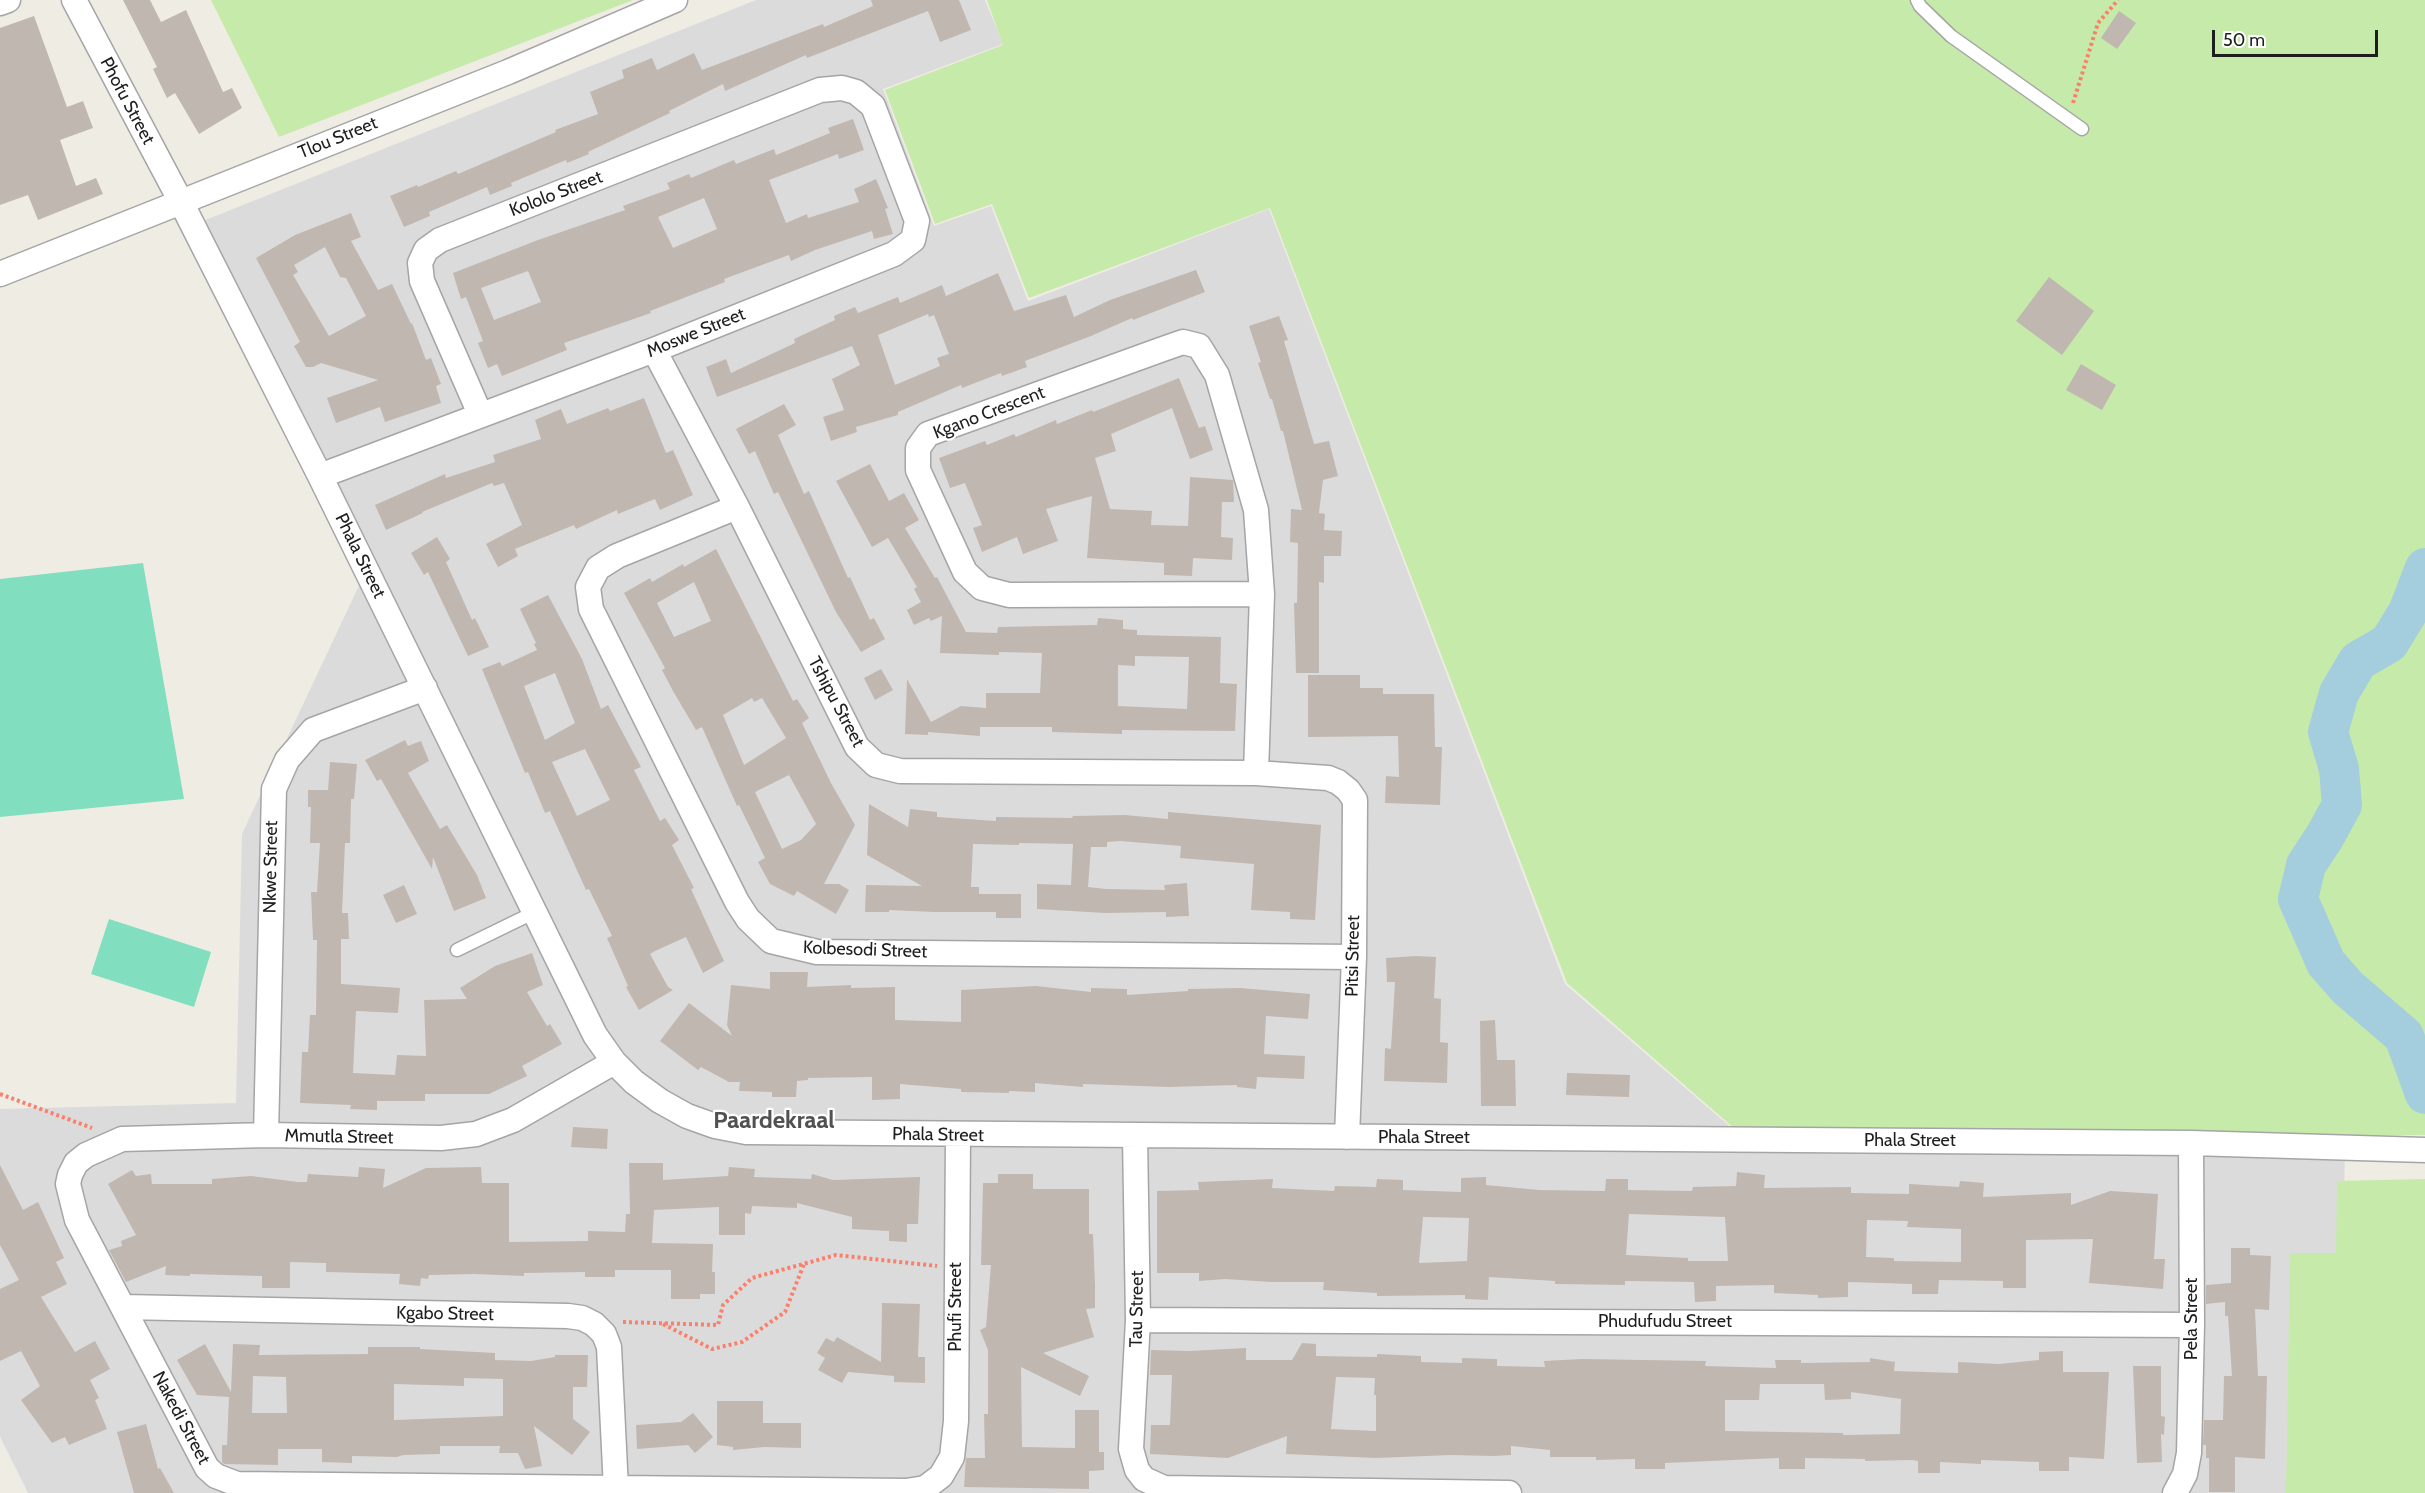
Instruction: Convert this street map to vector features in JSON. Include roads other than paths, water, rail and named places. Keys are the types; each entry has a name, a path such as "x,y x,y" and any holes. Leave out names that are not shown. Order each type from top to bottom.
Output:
{"street":[{"path":"0,3 8,0"},
{"name":"Phofu Street","path":"74,0 181,202"},
{"name":"Tlou Street","path":"0,274 508,72 675,0"},
{"name":"Kololo Street","path":"480,414 422,281 420,264 426,250 440,240 820,90 842,88 856,92"},
{"name":"Moswe Street","path":"320,476 654,350 894,254 913,240 917,220 873,106 856,92"},
{"name":"Phala Street","path":"181,202 320,476 583,1012 614,1062 634,1082 660,1101 687,1116 715,1126 746,1132 2191,1143 2417,1150"},
{"name":"Kgano Crescent","path":"1256,773 1262,594 1256,510 1217,375 1199,346 1183,342 928,434 918,448 918,470 965,572 982,588 1009,595 1262,594"},
{"name":"Tshipu Street","path":"654,350 737,507 857,747 876,765 900,771 1256,773 1328,778 1338,782"},
{"name":"Kolbesodi Street","path":"737,507 617,556 598,568 588,587 591,609 737,902 748,919 771,941 817,952 1354,957"},
{"name":"Nkwe Street","path":"266,1135 274,789 287,760 313,730 425,688"},
{"name":"Pitsi Street","path":"1338,782 1355,800 1354,957 1347,1137"},
{"name":"Mmutla Street","path":"68,1184 76,1163 86,1155 122,1139 266,1135 441,1138 476,1134 513,1120 614,1062"},
{"name":"Phufi Street","path":"941,1476 952,1456 956,1420 958,1135"},
{"name":"Tau Street","path":"1135,1136 1138,1320 1131,1449 1137,1470 1144,1479 1164,1488 1509,1493"},
{"name":"Pela Street","path":"2176,1492 2185,1474 2189,1454 2192,1325 2191,1143"},
{"name":"Nakedi Street","path":"68,1184 77,1220 207,1468 227,1482 237,1484 906,1491 925,1488 941,1476"},
{"name":"Kgabo Street","path":"123,1307 582,1318 594,1324 604,1334 609,1347 616,1489"},
{"name":"Phudufudu Street","path":"1138,1320 2192,1325"}],"lane":[{"path":"1917,0 1920,6 1951,36 2082,129"},
{"path":"457,950 535,912"}],"waterway":[{"path":"2425,568 2408,612 2389,643 2358,661 2339,693 2328,732 2339,769 2342,805 2306,865 2298,899 2326,963 2348,988 2404,1036 2425,1094"}],"district":[{"name":"Paardekraal","path":"774,1121"}]}
